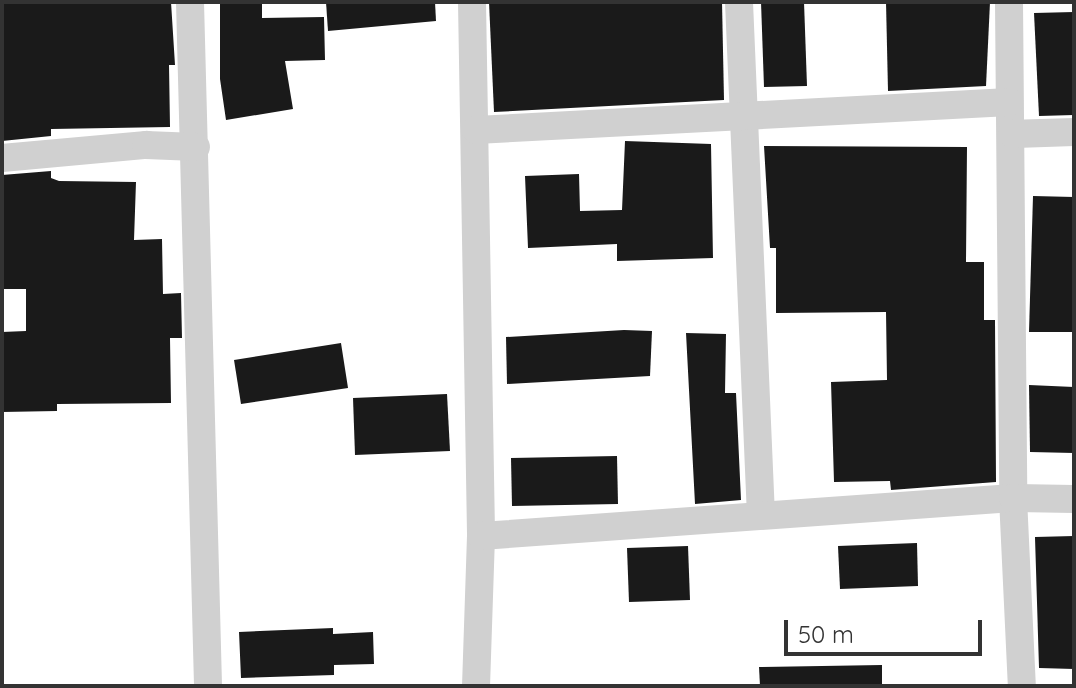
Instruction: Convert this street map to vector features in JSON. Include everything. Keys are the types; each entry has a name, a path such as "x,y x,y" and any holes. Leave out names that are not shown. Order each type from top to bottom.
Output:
{"street":[{"path":"190,2 208,686"},
{"path":"472,2 481,536 476,686"},
{"path":"739,2 761,516"},
{"path":"1009,2 1013,498 1022,686"},
{"path":"476,130 742,113 1009,102"},
{"path":"1012,134 1074,132"},
{"path":"2,158 146,145 196,147"},
{"path":"481,536 1013,498 1074,499"}],"building":[{"path":"2,2 171,2 175,65 169,65 170,127 51,129 51,136 2,141"},
{"path":"220,2 262,2 262,18 324,17 325,60 285,61 293,109 226,120 220,79"},
{"path":"326,2 435,2 436,21 328,31"},
{"path":"489,2 722,2 724,100 494,112"},
{"path":"761,2 804,2 807,86 764,87"},
{"path":"886,2 990,2 986,86 888,91"},
{"path":"1074,12 1074,115 1039,116 1034,13"},
{"path":"625,141 711,144 713,258 617,261 617,244 528,248 525,176 579,174 580,211 622,210"},
{"path":"764,146 967,147 966,262 984,262 984,320 995,320 996,482 891,490 890,481 834,482 831,382 887,380 886,312 776,313 776,248 770,248"},
{"path":"51,171 51,178 59,181 136,182 134,240 162,239 163,294 181,293 182,338 170,338 171,403 57,404 57,411 2,412 2,332 26,331 26,289 2,289 2,175"},
{"path":"1033,196 1074,197 1074,332 1029,332"},
{"path":"652,331 650,376 507,384 506,337"},
{"path":"686,333 726,334 725,393 736,393 741,500 695,504"},
{"path":"341,343 348,388 241,404 234,360"},
{"path":"1029,385 1074,387 1074,453 1030,452"},
{"path":"447,394 450,451 355,455 353,398"},
{"path":"617,456 618,504 512,506 511,458"},
{"path":"1074,536 1074,669 1039,668 1035,537"},
{"path":"917,543 918,586 840,589 838,546"},
{"path":"688,546 690,600 629,602 627,548"},
{"path":"333,628 333,634 373,632 374,664 334,665 334,675 241,678 239,632"},
{"path":"882,665 882,686 760,686 759,667"}]}
